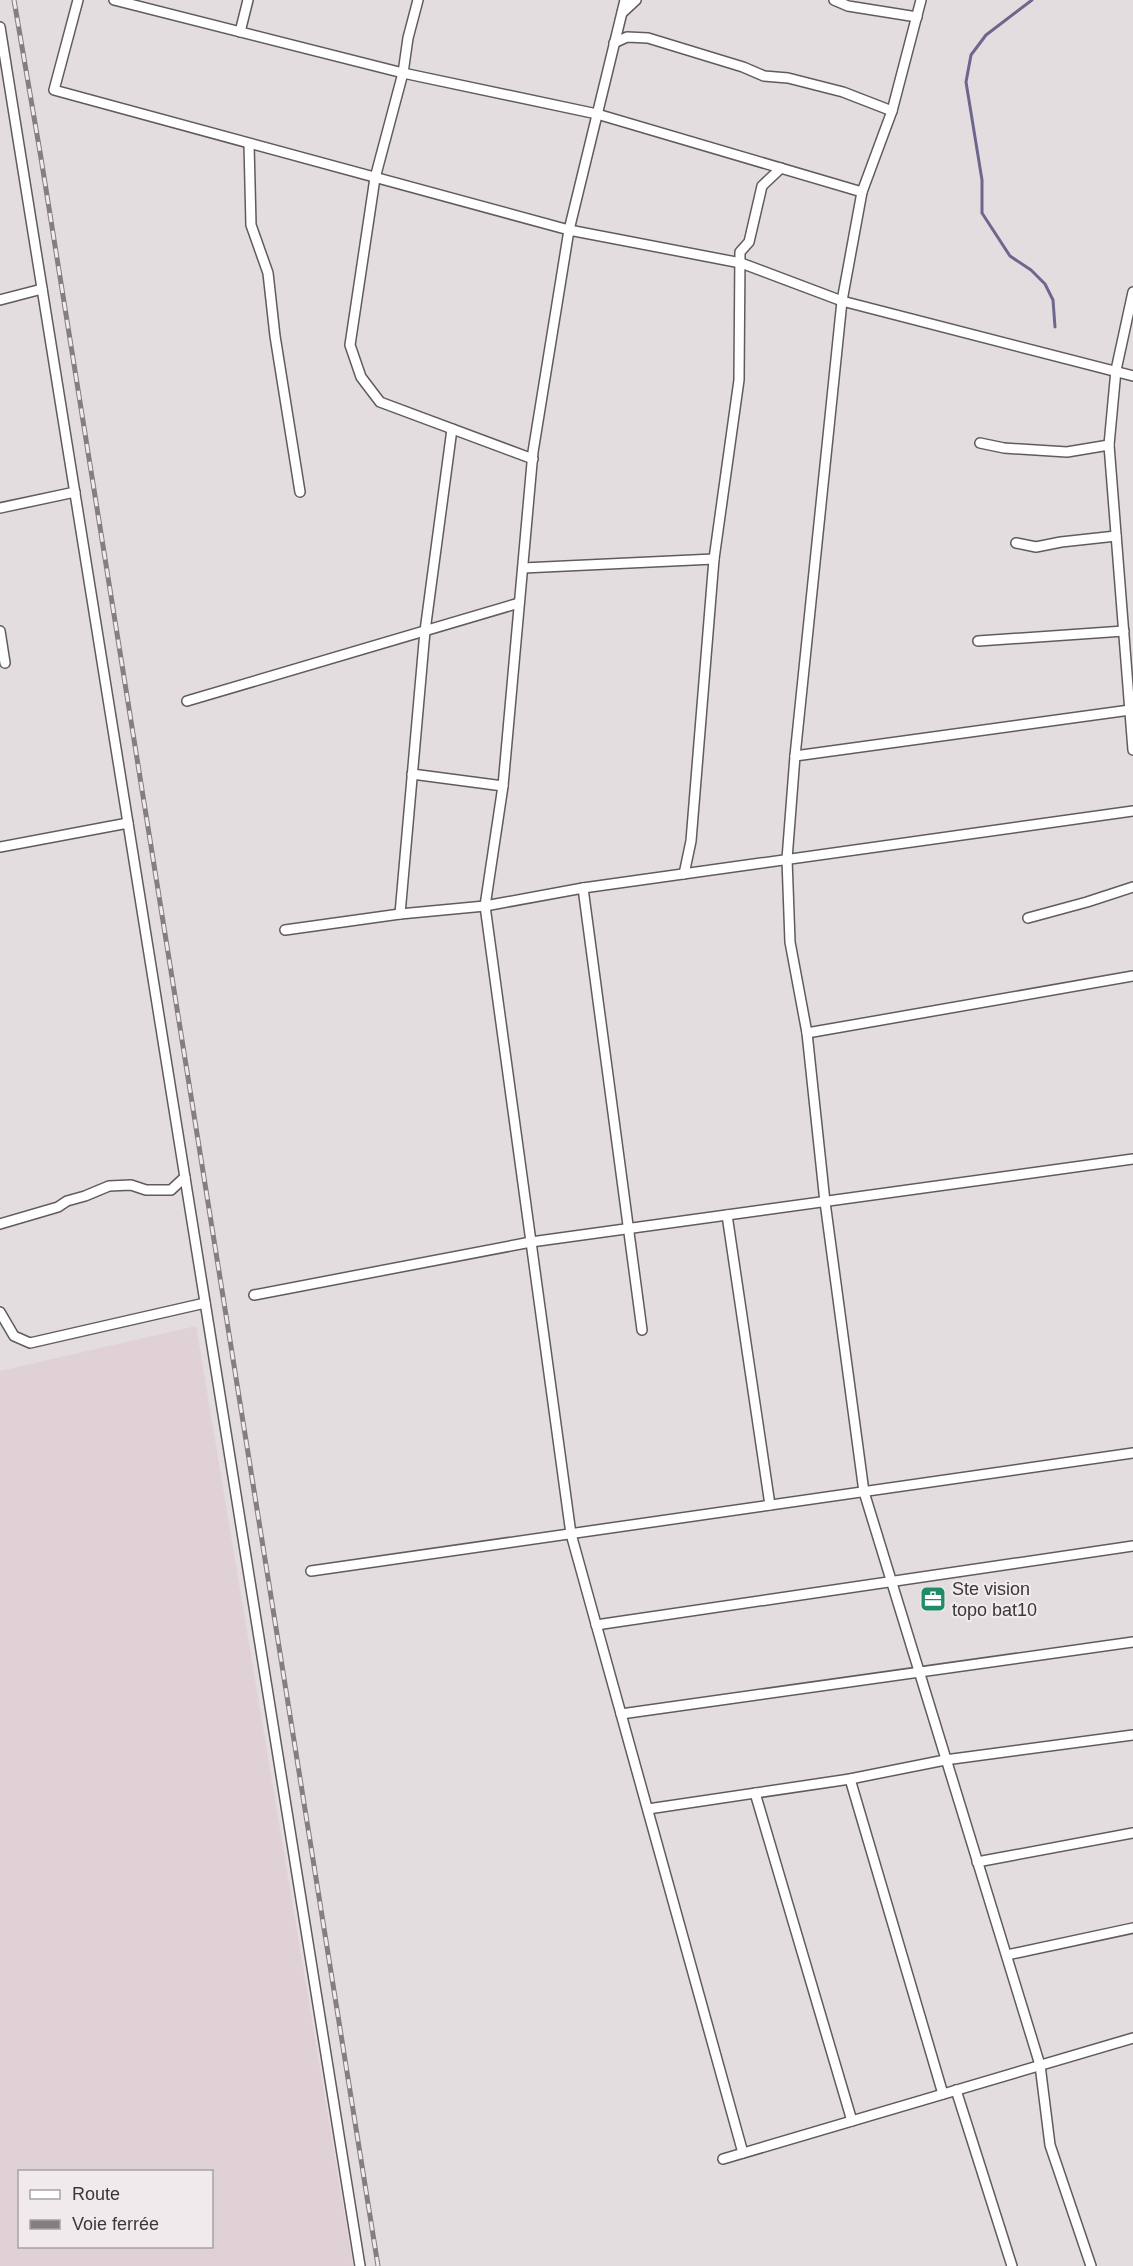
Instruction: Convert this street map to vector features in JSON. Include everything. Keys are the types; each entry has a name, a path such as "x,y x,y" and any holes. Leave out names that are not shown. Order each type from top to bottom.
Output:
{"street":[{"path":"78,0 54,90 569,230 741,263 842,301 1133,376"},
{"path":"114,0 403,73 597,114 862,192"},
{"path":"240,32 248,0"},
{"path":"418,0 408,38 403,73 375,178 350,345 361,377 380,402 533,459"},
{"path":"625,0 569,230 533,459 503,786 485,906 571,1534 743,2153"},
{"path":"621,13 636,0"},
{"path":"834,0 848,6 917,17"},
{"path":"921,0 892,111 862,192 842,301 795,756 788,859 790,942 807,1033 825,1202 864,1492 1040,2065 1050,2145 1091,2266"},
{"path":"0,27 2,59 75,492 360,2266"},
{"path":"614,43 627,37 648,38 764,76 788,78 843,92 892,111"},
{"path":"249,144 251,225 268,273 276,347 300,492"},
{"path":"684,874 691,841 714,559 739,380 740,252 749,242 758,213 762,186 782,168"},
{"path":"0,300 42,290"},
{"path":"1133,292 1116,370 1108,445 1133,750"},
{"path":"400,914 425,631 453,429"},
{"path":"980,443 1004,448 1068,452 1108,445"},
{"path":"0,508 75,492"},
{"path":"1016,543 1036,547 1116,536"},
{"path":"523,568 714,559"},
{"path":"187,701 519,603"},
{"path":"0,631 5,663"},
{"path":"978,641 1124,631"},
{"path":"795,756 1130,710"},
{"path":"412,774 503,786"},
{"path":"285,930 400,914 485,906 583,888 1133,811"},
{"path":"0,848 128,823"},
{"path":"1028,918 1133,887"},
{"path":"583,888 642,1329"},
{"path":"807,1033 1133,976"},
{"path":"254,1295 531,1242 1133,1159"},
{"path":"0,1224 58,1207 67,1201 109,1186 131,1185 146,1190 171,1190 185,1177"},
{"path":"727,1215 770,1505"},
{"path":"0,1312 14,1336 30,1343 205,1303"},
{"path":"311,1572 1133,1453"},
{"path":"596,1625 1133,1546"},
{"path":"621,1714 1133,1642"},
{"path":"648,1809 850,1779 945,1760 1133,1735"},
{"path":"850,1779 943,2094"},
{"path":"756,1793 852,2121"},
{"path":"977,1862 1133,1833"},
{"path":"1007,1955 1133,1928"},
{"path":"723,2159 1133,2038"},
{"path":"957,2090 1012,2266"}],"shaded area":[{"path":"196,1326 353,2266 0,2266 0,1371"}],"waterway":[{"path":"1032,0 986,35 971,55 966,82 982,180 982,213 1010,256 1031,270 1045,284 1053,300 1055,327"}],"railway":[{"path":"14,0 378,2266"}],"place":[{"name":"Ste vision topo bat10","path":"933,1599"}]}
